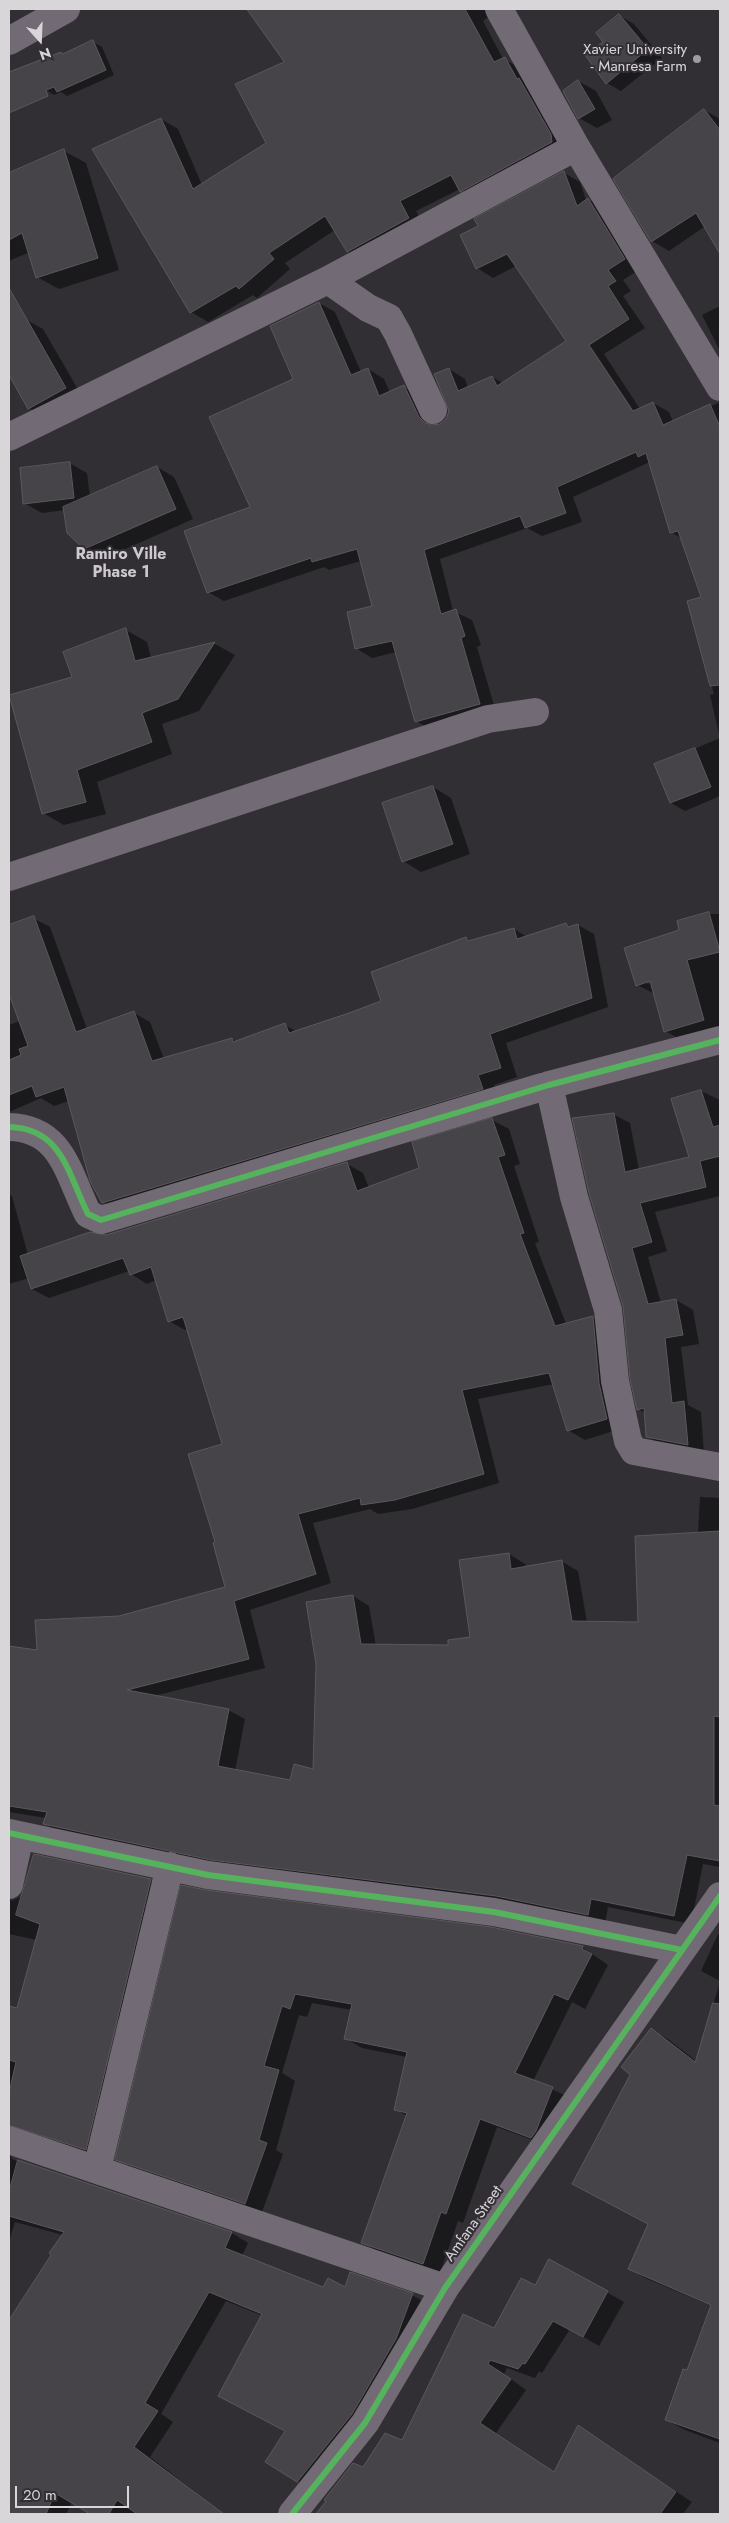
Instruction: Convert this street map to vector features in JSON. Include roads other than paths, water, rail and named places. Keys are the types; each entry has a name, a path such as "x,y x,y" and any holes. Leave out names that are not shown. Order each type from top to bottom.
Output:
{"street":[{"path":"9,41 66,9"},
{"path":"499,9 576,147 720,387"},
{"path":"9,437 328,280 576,147"},
{"path":"328,280 368,308 389,318 433,410"},
{"path":"9,877 488,719 534,712"},
{"path":"9,1127 21,1127 40,1133 55,1145 88,1214 101,1220 549,1085 720,1040"},
{"path":"549,1085 574,1197 608,1310 615,1380 628,1441 634,1451 720,1467"},
{"path":"9,1885 14,1835 208,1875 494,1912 682,1950"},
{"path":"97,2169 170,1866"},
{"name":"Amfana Street","path":"292,2514 365,2423 444,2288 720,1896"},
{"path":"9,2140 444,2288"}],"place":[{"name":"Xavier University - Manresa Farm","path":"697,59"}],"district":[{"name":"Ramiro Ville Phase 1","path":"121,564"}]}
